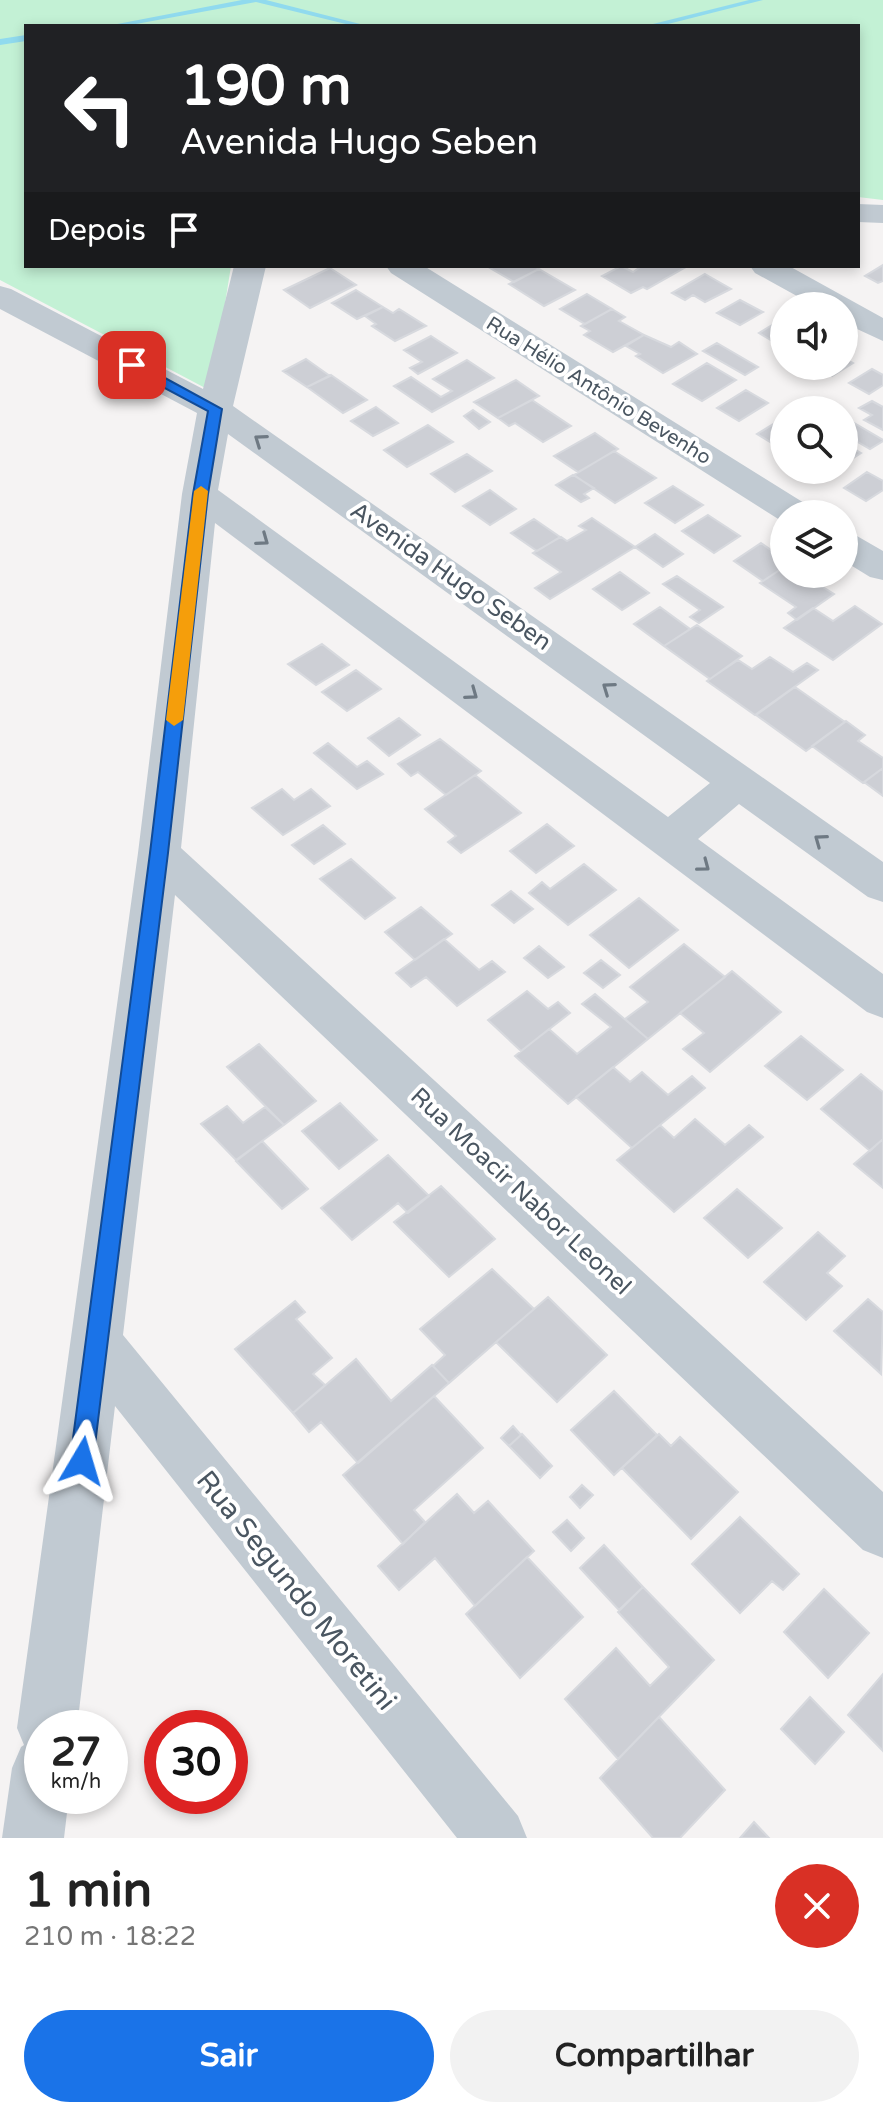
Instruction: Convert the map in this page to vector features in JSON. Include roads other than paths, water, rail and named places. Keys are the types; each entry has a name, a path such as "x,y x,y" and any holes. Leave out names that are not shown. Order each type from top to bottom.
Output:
{"street":[{"path":"860,213 883,214"},
{"path":"49,1710 159,853 200,494 215,409 250,268"},
{"name":"Rua Hélio Antônio Bevenho","path":"405,268 774,500"},
{"path":"770,268 813,292"},
{"name":"Avenida Hugo Seben","path":"0,296 215,409 883,885"},
{"path":"858,318 883,331"},
{"path":"200,494 883,999"},
{"path":"858,553 883,568"},
{"path":"669,840 739,781"},
{"name":"Rua Moacir Nabor Leonel","path":"159,853 883,1530"},
{"name":"Rua Segundo Moretini","path":"97,1343 496,1838"},
{"path":"33,1838 36,1814"}],"waterway":[{"path":"122,24 256,0 356,24"},
{"path":"657,24 759,0"},
{"path":"0,42 24,38"}]}
